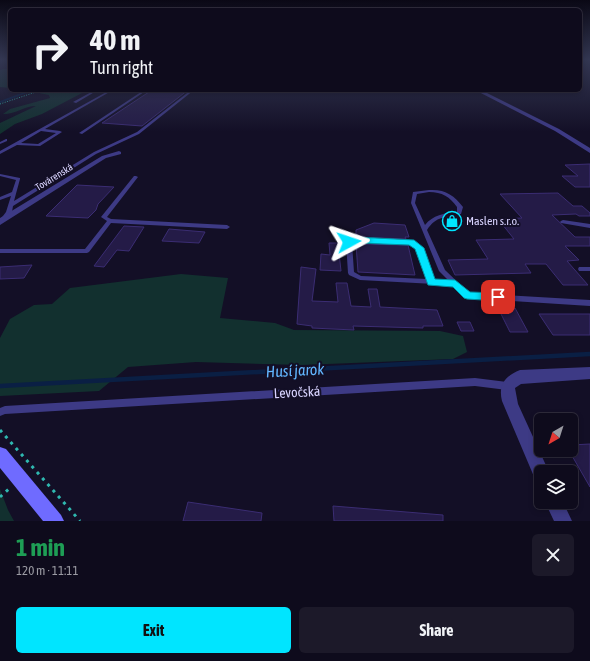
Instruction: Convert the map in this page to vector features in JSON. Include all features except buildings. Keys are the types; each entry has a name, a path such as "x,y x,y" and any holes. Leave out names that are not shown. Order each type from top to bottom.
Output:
{"street":[{"path":"480,92 558,130 590,151"},
{"name":"Továrenská","path":"1,222 104,157 119,153"},
{"path":"537,465 510,406 506,395 507,386 512,380 520,377 590,373"},
{"path":"0,455 55,521"},
{"path":"557,509 563,521"}],"lane":[{"path":"75,102 93,92"},
{"path":"0,153 108,92"},
{"path":"81,133 143,92"},
{"path":"10,206 96,153 138,133 190,92"},
{"path":"16,144 38,145 60,132 40,130"},
{"path":"0,143 6,140"},
{"path":"0,175 18,179 10,206 1,222"},
{"path":"136,178 104,217 110,221 226,227"},
{"path":"425,230 429,222 437,216 460,213 460,208 453,197 444,191 415,193 413,203 442,271 467,295 590,303"},
{"path":"0,199 14,193"},
{"path":"0,251 87,251 110,221"},
{"path":"563,222 590,226"},
{"path":"431,282 419,248 411,242 356,240 349,242 351,274 360,278 431,282 455,283"},
{"path":"581,269 590,269"},
{"name":"Levočská","path":"0,412 5,410 475,382 507,386"}],"path":[{"path":"0,104 36,92"},
{"path":"0,430 80,521"}],"green space":[{"path":"0,83 8,83 8,88 0,87"},
{"path":"84,92 42,114 15,124 0,134 0,123 36,106 3,114 10,109 50,98 49,95 39,93"},
{"path":"181,274 228,278 220,318 275,323 294,330 440,331 463,336 467,352 453,359 302,365 196,362 128,367 99,391 0,396 0,338 10,319 34,305 52,304 70,288"},
{"path":"0,489 8,510 14,521 0,521"}],"waterway":[{"path":"16,96 27,92"},
{"path":"0,102 19,95"},
{"name":"Husí jarok","path":"0,386 590,354"}],"place":[{"name":"Maslen s.r.o.","path":"452,221"}],"route":[{"path":"349,242 356,240 411,242 419,248 431,282 455,283 467,295 498,297"}]}
